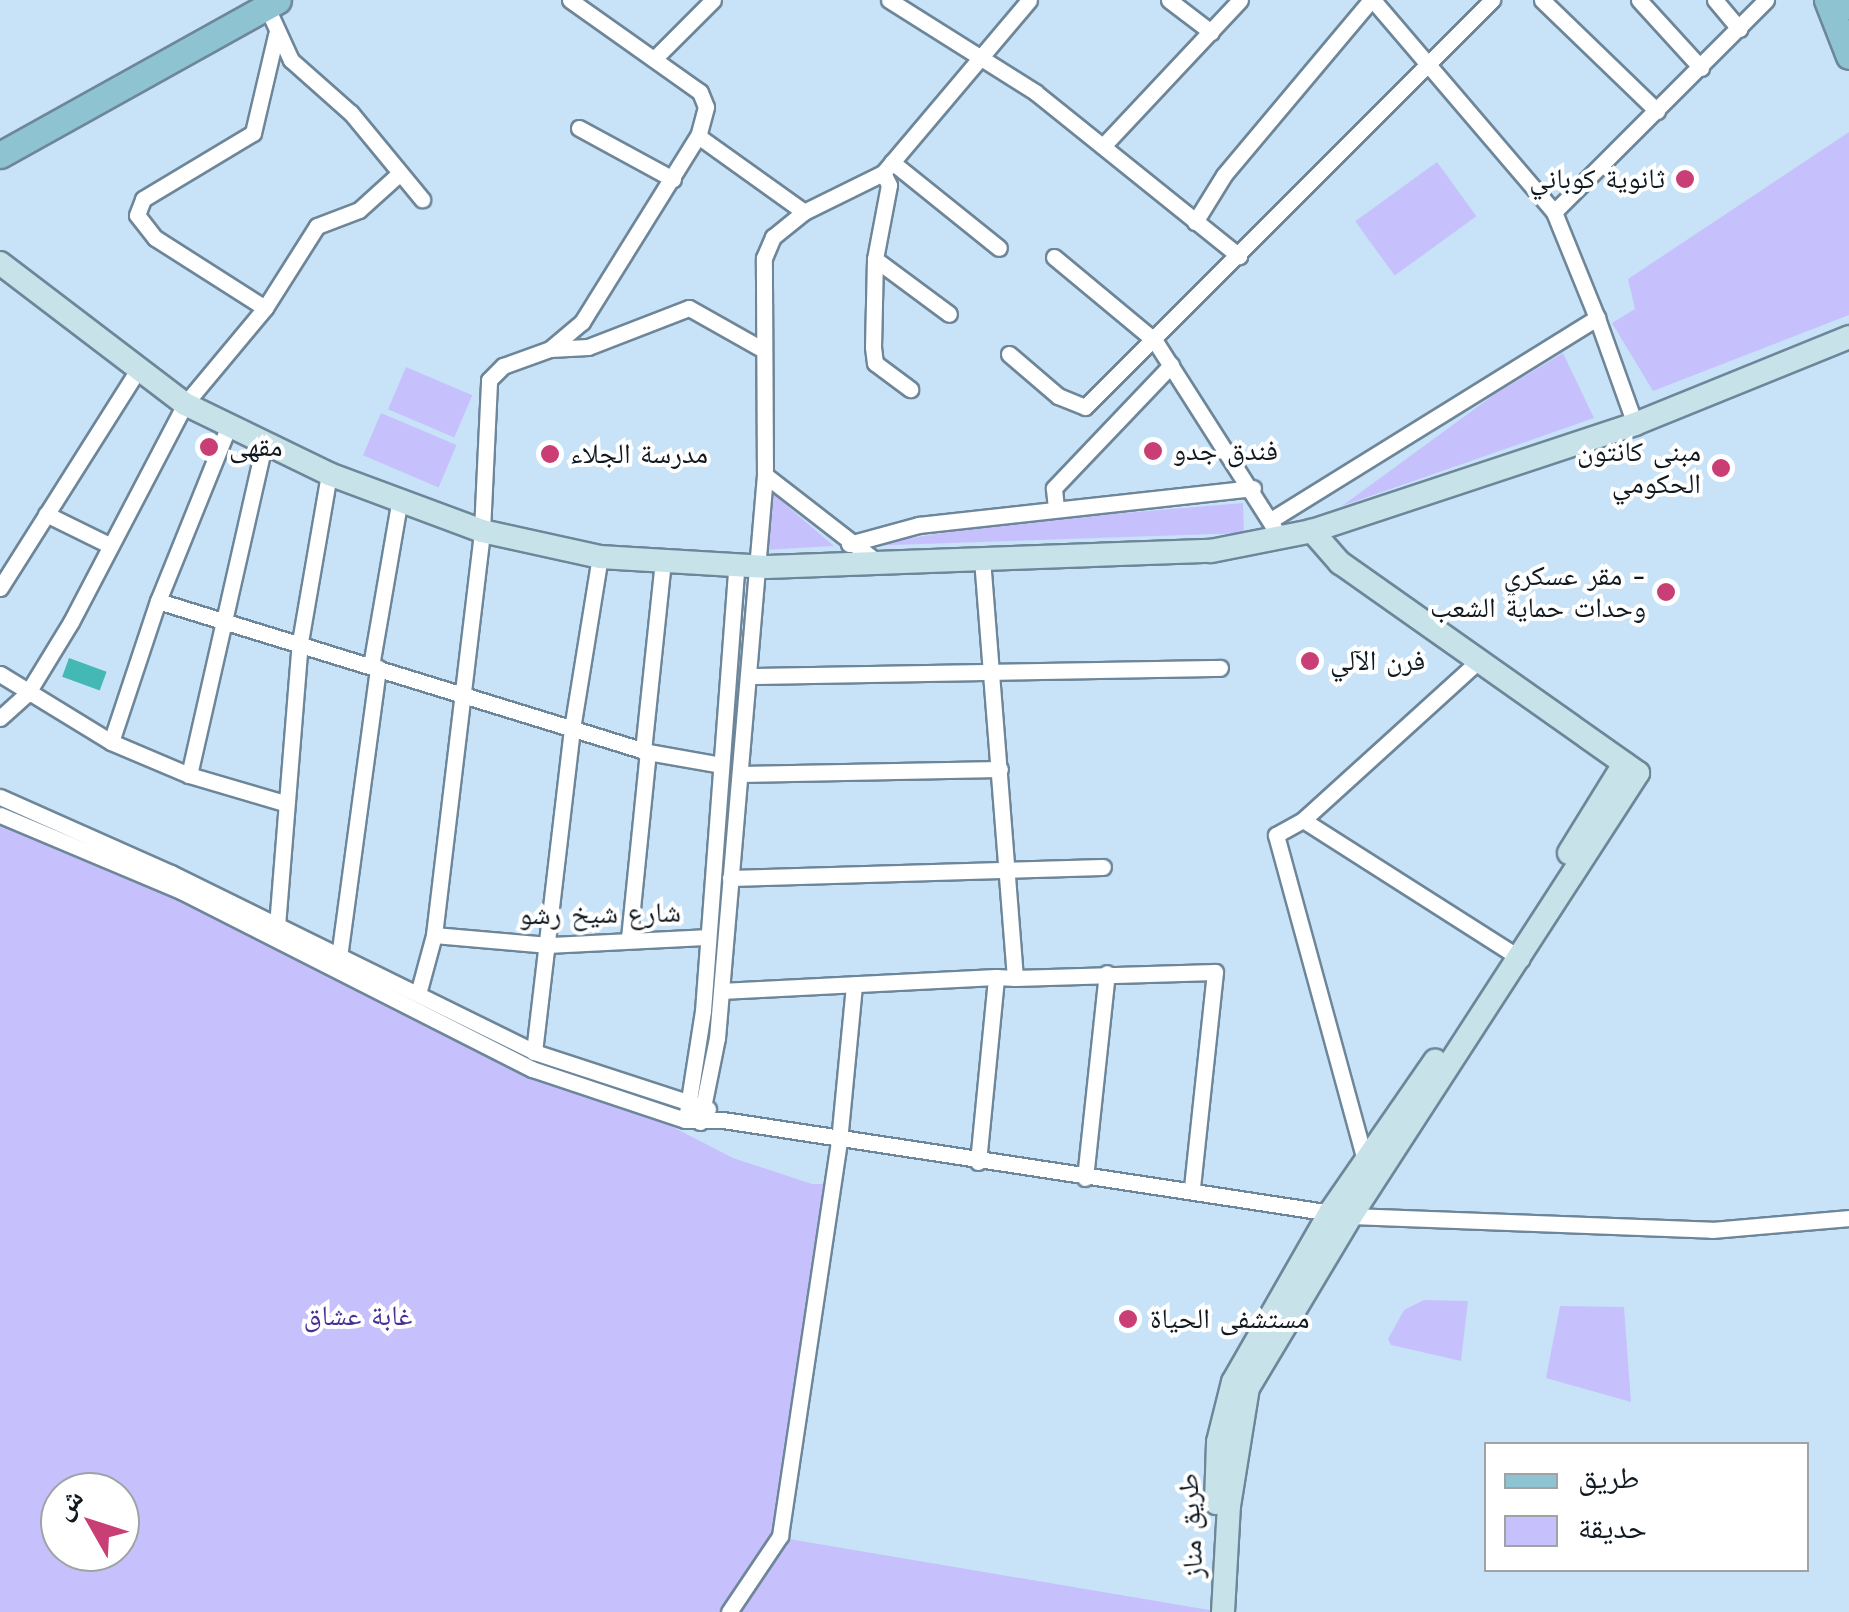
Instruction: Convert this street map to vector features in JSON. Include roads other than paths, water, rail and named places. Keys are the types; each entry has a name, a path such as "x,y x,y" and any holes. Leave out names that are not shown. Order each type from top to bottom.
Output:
{"main road":[{"path":"1827,0 1849,56"},
{"path":"0,138 263,2"},
{"path":"0,155 263,2"},
{"path":"0,263 185,404 329,474 482,531 600,558 745,565 882,565 1211,550 1274,528 1312,532 1635,424 1849,337"},
{"path":"1312,532 1340,563 1475,664"},
{"name":"طريق مناز","path":"1224,1602 1228,1506 1248,1388 1341,1214 1515,956 1631,768 1475,664"}],"street":[{"path":"550,349 605,294 698,136 706,107 700,92 656,56 570,0"},
{"path":"656,56 713,0"},
{"path":"889,0 984,60 1103,146 1239,256"},
{"path":"694,1113 721,765 745,565 766,475 760,348 764,258 773,237 804,212 888,167 984,60 1029,0"},
{"path":"1169,0 1210,32"},
{"path":"1103,146 1240,0"},
{"path":"1195,222 1224,175 1372,0 1554,212 1635,424"},
{"path":"1008,354 1058,396 1085,407 1492,0"},
{"path":"1542,0 1656,111"},
{"path":"1639,0 1701,68"},
{"path":"1715,0 1739,29"},
{"path":"1554,212 1766,0"},
{"path":"263,2 276,35 292,60 351,114 422,199"},
{"path":"265,308 155,238 136,215 144,199 253,132 276,35"},
{"path":"579,128 673,179"},
{"path":"698,136 804,212"},
{"path":"888,167 999,248"},
{"path":"888,167 889,184 876,259 876,363 910,389"},
{"path":"0,718 27,694 185,404 265,308 317,226 358,210 400,173"},
{"path":"1054,256 1155,341 1253,488 1274,528 1597,318"},
{"path":"876,259 949,314"},
{"path":"418,994 434,935 458,694 482,531 489,380 503,366 550,349 588,347 689,308 760,348"},
{"path":"1056,508 1054,488 1171,365"},
{"path":"0,588 137,371"},
{"path":"111,742 158,601 228,428"},
{"path":"189,775 264,445"},
{"path":"277,926 300,642 329,474"},
{"path":"766,475 849,544 882,565"},
{"path":"849,544 919,525 1253,488"},
{"path":"339,957 374,667 400,498"},
{"path":"46,514 111,546"},
{"path":"534,1052 572,729 600,558"},
{"path":"982,560 1014,978"},
{"path":"629,938 664,561"},
{"path":"694,1113 720,992 748,676 745,565"},
{"path":"158,601 224,626 300,642 645,752 721,765"},
{"path":"1369,1171 1276,835 1303,820 1475,664"},
{"path":"748,676 1220,668"},
{"path":"0,674 111,742 189,775 284,803"},
{"path":"740,774 1000,769"},
{"path":"0,797 534,1052 694,1113"},
{"path":"0,815 181,891 532,1069 723,1120 1085,1178 1192,1188 1341,1214 1712,1230 1849,1218"},
{"path":"1303,820 1515,956"},
{"path":"730,878 1104,867"},
{"name":"شارع شيخ رشو","path":"434,935 549,946 629,938 708,937"},
{"path":"720,992 996,977 1215,972 1192,1188"},
{"path":"1085,1178 1107,973"},
{"path":"978,1162 996,977"},
{"path":"730,1612 780,1536 840,1141 854,985"}],"place":[{"name":"ثانوية كوباني","path":"1685,179"},
{"name":"مقهى","path":"209,447"},
{"name":"فندق جدو","path":"1153,451"},
{"name":"مدرسة الجلاء","path":"550,454"},
{"name":"مبنى كانتون الحكومي","path":"1721,468"},
{"name":"مقر عسكري - وحدات حماية الشعب","path":"1666,592"},
{"name":"فرن الآلي","path":"1310,661"},
{"name":"مستشفى الحياة","path":"1128,1319"}],"park label":[{"name":"غابة عشاق","path":"358,1316"}]}
